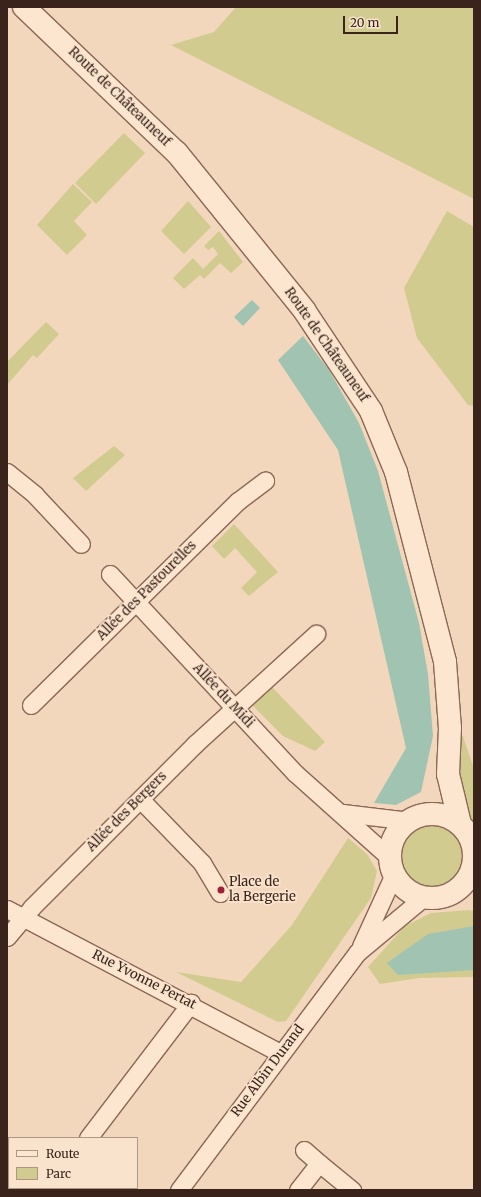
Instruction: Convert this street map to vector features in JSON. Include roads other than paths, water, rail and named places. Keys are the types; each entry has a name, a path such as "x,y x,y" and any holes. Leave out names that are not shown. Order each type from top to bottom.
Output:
{"main road":[{"name":"Route de Châteauneuf","path":"24,7 177,153 304,310 372,411 396,472 445,662 450,728 448,774 460,824"},
{"name":"Route de Châteauneuf","path":"417,818 448,774"},
{"path":"452,893 471,871 474,850 460,824 443,816 417,818 397,833 392,866 406,889 424,898 452,893 474,896"}],"street":[{"path":"7,472 36,495 81,544"},
{"name":"Allée des Pastourelles","path":"31,704 238,501 265,481"},
{"name":"Allée du Midi","path":"110,574 303,781 343,813 392,866"},
{"name":"Allée des Bergers","path":"7,937 21,918 234,707 316,634"},
{"path":"141,800 202,863 220,893"},
{"path":"343,813 417,818"},
{"name":"Rue Albin Durand","path":"358,952 392,866"},
{"name":"Rue Albin Durand","path":"179,1190 280,1053 358,952 424,898"},
{"name":"Rue Yvonne Pertat","path":"7,909 21,918 191,1003 280,1053"},
{"path":"89,1137 191,1003"},
{"path":"304,1150 352,1190"},
{"path":"298,1190 319,1163"}],"place":[{"name":"Place de la Bergerie","path":"221,890"}]}
